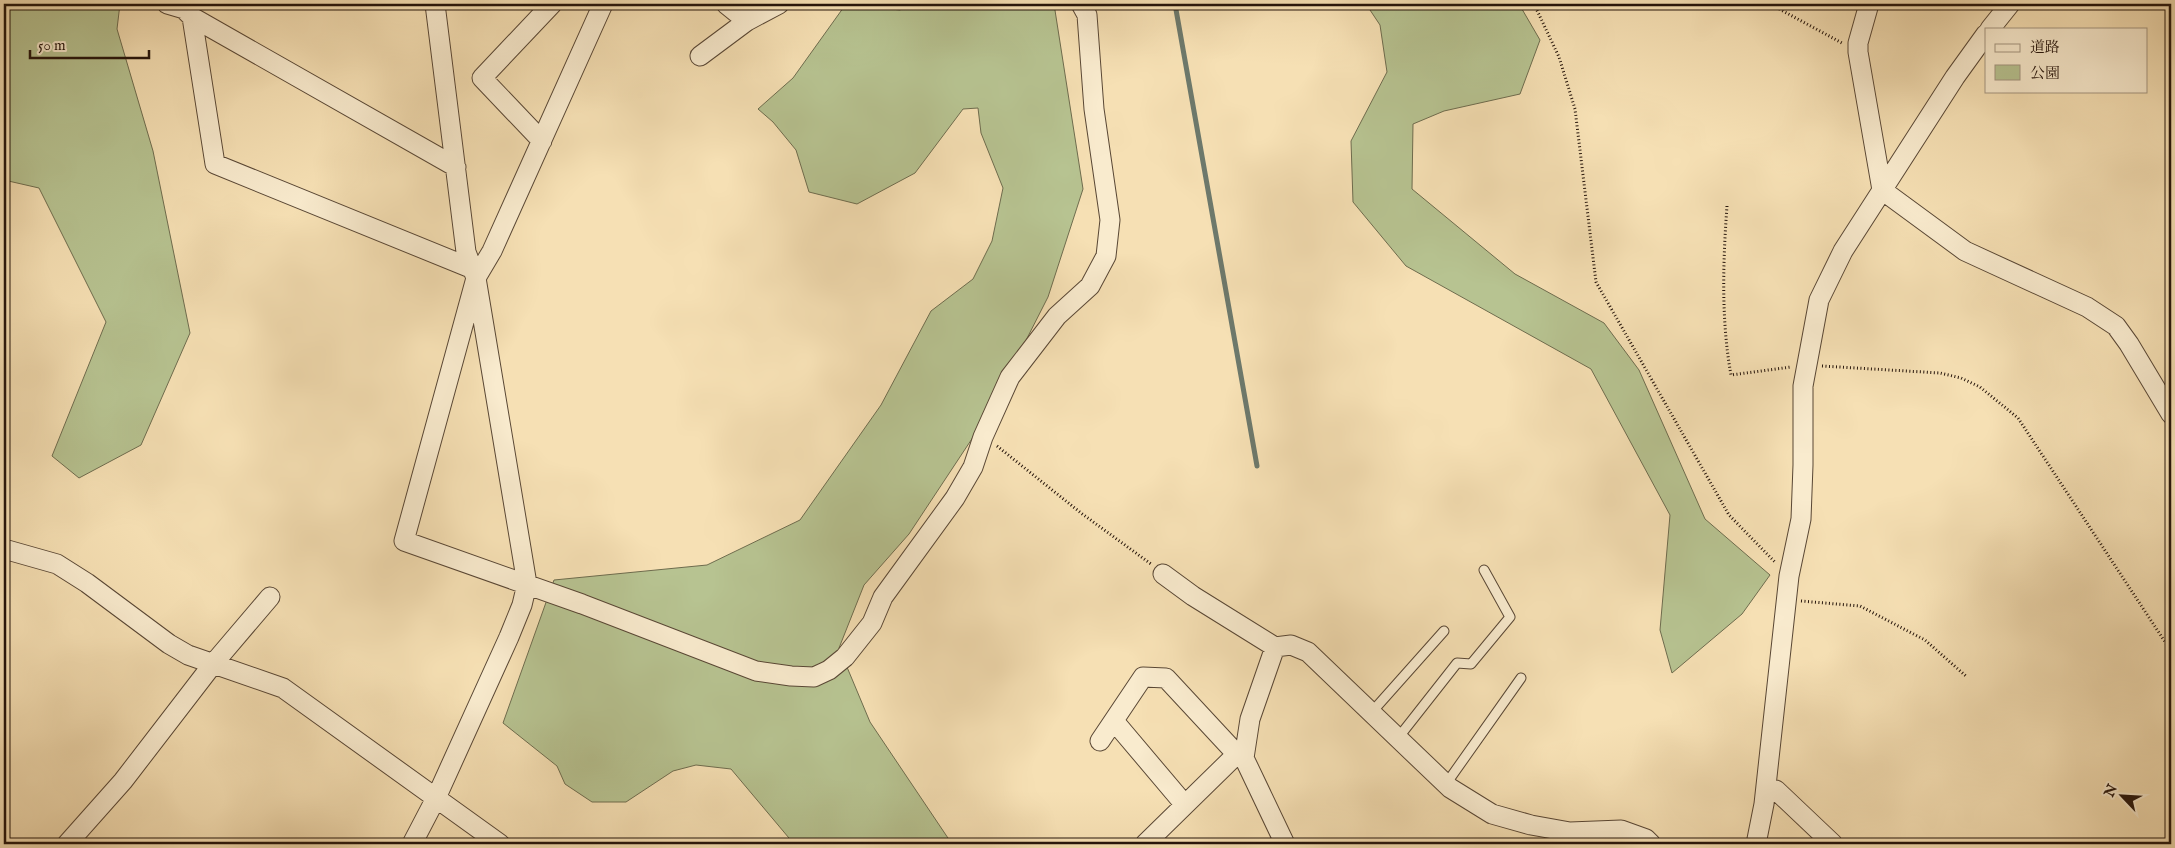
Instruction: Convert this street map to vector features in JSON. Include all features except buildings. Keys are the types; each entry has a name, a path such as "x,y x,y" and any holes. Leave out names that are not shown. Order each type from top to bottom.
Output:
{"street":[{"path":"167,4 184,9 192,17 456,167"},
{"path":"412,844 436,798 509,637 522,605 527,584 475,273 466,252 435,4"},
{"path":"542,141 482,78 552,4"},
{"path":"603,4 492,251 475,273 404,541 527,584 756,671 814,677 829,670 845,657 872,623 883,597 954,498 973,467 984,435 1010,377 1057,316 1090,286 1106,256 1110,220 1094,109 1087,15 1081,4"},
{"path":"726,4 747,21"},
{"path":"700,56 747,21 779,4"},
{"path":"1869,4 1858,43 1858,52 1882,190 1965,251 2087,307 2116,326 2171,414"},
{"path":"1991,28 2010,4"},
{"path":"192,17 215,164 475,273"},
{"path":"1756,844 1766,788 1788,576 1800,519 1803,465 1802,386 1819,300 1843,251 1955,77 1985,35"},
{"path":"4,549 57,564 87,583 169,644 188,655 283,688 500,844"},
{"path":"1163,574 1193,596 1275,647 1291,645 1308,652 1446,784 1492,814 1531,825 1570,832 1622,830 1646,839 1651,844"},
{"path":"67,844 123,781 213,664 270,597"},
{"path":"1145,844 1241,755 1250,719 1275,647"},
{"path":"1100,741 1143,677 1166,678 1231,748 1241,755 1285,844"},
{"path":"1114,721 1185,805"},
{"path":"1766,788 1776,790 1834,844"}],"lane":[{"path":"1398,738 1457,663 1471,664 1510,617 1484,570"},
{"path":"1371,713 1444,631"},
{"path":"1446,784 1521,678"}],"path":[{"path":"1534,4 1559,57 1575,109 1596,282 1729,515 1788,576"},
{"path":"1770,4 1858,52"},
{"path":"1727,206 1724,266 1727,352 1732,375 1806,365 1940,373 1960,378 1980,387 2018,418 2171,651"},
{"path":"984,435 1081,513 1163,574"},
{"path":"1786,599 1860,606 1925,640 1967,677"}],"green space":[{"path":"4,4 120,4 117,29 153,151 190,333 141,445 79,478 52,456 106,322 39,188 4,180"},
{"path":"846,4 900,10 909,4 1054,4 1083,189 1048,297 989,413 909,534 864,585 839,648 870,722 952,844 794,844 731,769 696,765 673,771 626,802 592,802 565,784 557,766 503,723 554,580 707,565 800,520 881,405 931,311 973,279 992,241 1003,188 981,133 978,108 963,109 915,173 857,204 809,192 796,150 773,122 758,109 793,78"},
{"path":"1366,4 1519,4 1540,40 1520,94 1444,111 1413,124 1412,189 1515,274 1604,323 1639,370 1705,519 1770,575 1742,614 1672,673 1660,630 1670,515 1591,369 1406,266 1353,202 1351,141 1387,72 1380,25"}],"waterway":[{"path":"1175,4 1257,466"}]}
